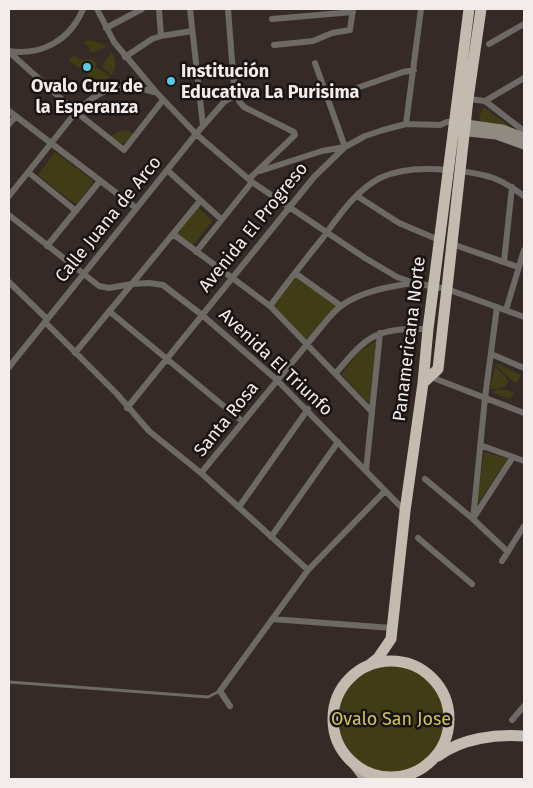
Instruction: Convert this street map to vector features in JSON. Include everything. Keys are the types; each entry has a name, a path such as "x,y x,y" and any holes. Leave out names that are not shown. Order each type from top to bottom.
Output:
{"highway":[{"name":"Panamericana Norte","path":"437,374 460,171 460,127 470,9"},
{"name":"Panamericana Norte","path":"368,666 386,649 391,639 404,511 448,170 468,99 480,9"},
{"path":"422,383 437,374"},
{"path":"423,768 438,753 447,733 448,712 442,692 429,675 410,664 389,661 368,666 359,671 347,682 338,695 333,726 342,751 353,763 368,773 396,778 423,768 456,745 492,737 524,736"}],"main road":[{"name":"Avenida El Progreso","path":"460,127 502,129 524,137"},
{"name":"Avenida El Progreso","path":"460,127 496,135 524,145"},
{"path":"353,763 365,779"}],"street":[{"path":"9,52 32,52 54,44 73,28 82,9"},
{"path":"97,9 106,28 125,57 156,92 196,134 250,180 382,269 414,283 447,289 524,317"},
{"path":"106,28 142,9"},
{"path":"159,9 161,36"},
{"path":"190,9 203,126"},
{"path":"196,252 250,180 295,135 294,132 244,107 236,94 228,9"},
{"path":"406,124 421,9"},
{"path":"272,19 353,10 350,30 332,33 313,41 274,45"},
{"path":"489,44 524,24"},
{"path":"125,57 161,36 192,31"},
{"path":"9,52 76,112 124,150 164,100"},
{"path":"259,171 322,151 345,147 315,63"},
{"path":"328,98 403,72 414,70"},
{"path":"485,101 524,78"},
{"path":"9,196 76,112 88,101 112,88 139,88 156,92"},
{"name":"Calle Juana de Arco","path":"9,367 166,170 224,102 236,94"},
{"path":"468,99 485,101 524,131"},
{"path":"9,111 136,208"},
{"path":"9,124 16,116"},
{"name":"Avenida El Progreso","path":"127,408 314,177 345,147 383,130 406,124 440,125 448,122 460,127"},
{"path":"270,306 326,233 357,196 370,184 395,173 427,168 448,170"},
{"path":"166,170 222,219"},
{"path":"460,171 493,177 512,186 524,196"},
{"path":"28,172 76,211"},
{"path":"47,246 100,181"},
{"path":"504,262 512,186"},
{"path":"357,196 399,223 439,240"},
{"path":"75,352 200,201"},
{"name":"Avenida El Triunfo","path":"9,215 99,286 109,288 149,283 163,285 202,314 308,409 404,511"},
{"path":"173,234 270,306 372,412"},
{"path":"452,244 518,267"},
{"path":"506,310 524,250"},
{"path":"295,273 341,306"},
{"path":"9,282 117,394 127,408 149,431 201,473 308,570"},
{"name":"Santa Rosa","path":"201,473 322,326 341,306 370,292 414,283"},
{"path":"472,519 497,306"},
{"path":"109,311 243,422"},
{"path":"336,373 359,346 380,332 391,329 428,328"},
{"path":"366,471 380,332"},
{"path":"491,354 524,368"},
{"path":"437,374 485,398 524,413"},
{"path":"239,507 308,409"},
{"path":"271,537 338,442"},
{"path":"480,445 524,461"},
{"path":"472,519 512,457"},
{"path":"425,479 508,552"},
{"path":"230,706 220,691 308,570 385,491"},
{"path":"502,561 524,526"},
{"path":"418,538 472,584"},
{"path":"272,619 392,628"},
{"path":"512,720 524,706"}],"lane":[{"path":"9,682 208,697 220,691"}],"green space":[{"path":"91,40 107,46 96,52 91,52 87,45 83,43"},
{"path":"111,52 115,64 111,75 102,66"},
{"path":"73,55 81,59 93,60 97,68 107,74 109,78 97,84 91,84 87,80 87,73 69,61"},
{"path":"485,108 516,131 481,122 479,119 482,109"},
{"path":"128,130 134,134 125,143 117,144 110,137 119,131"},
{"path":"55,152 92,180 93,183 77,204 38,175"},
{"path":"198,207 213,221 192,246 176,234"},
{"path":"296,277 337,305 306,340 272,307"},
{"path":"376,341 370,405 341,374 359,352"},
{"path":"498,364 521,375 517,383 511,380 496,365"},
{"path":"495,366 508,380 508,383 502,388 490,390"},
{"path":"499,389 514,392 510,399 491,392"},
{"path":"484,452 508,459 476,506"},
{"name":"Ovalo San Jose","path":"391,664 412,668 430,680 442,698 446,719 442,740 430,758 412,770 391,774 370,770 352,758 340,740 336,719 340,698 352,680 370,668"}],"place":[{"name":"Ovalo Cruz de la Esperanza","path":"87,67"},
{"name":"Institución Educativa La Purisima","path":"171,81"}]}
